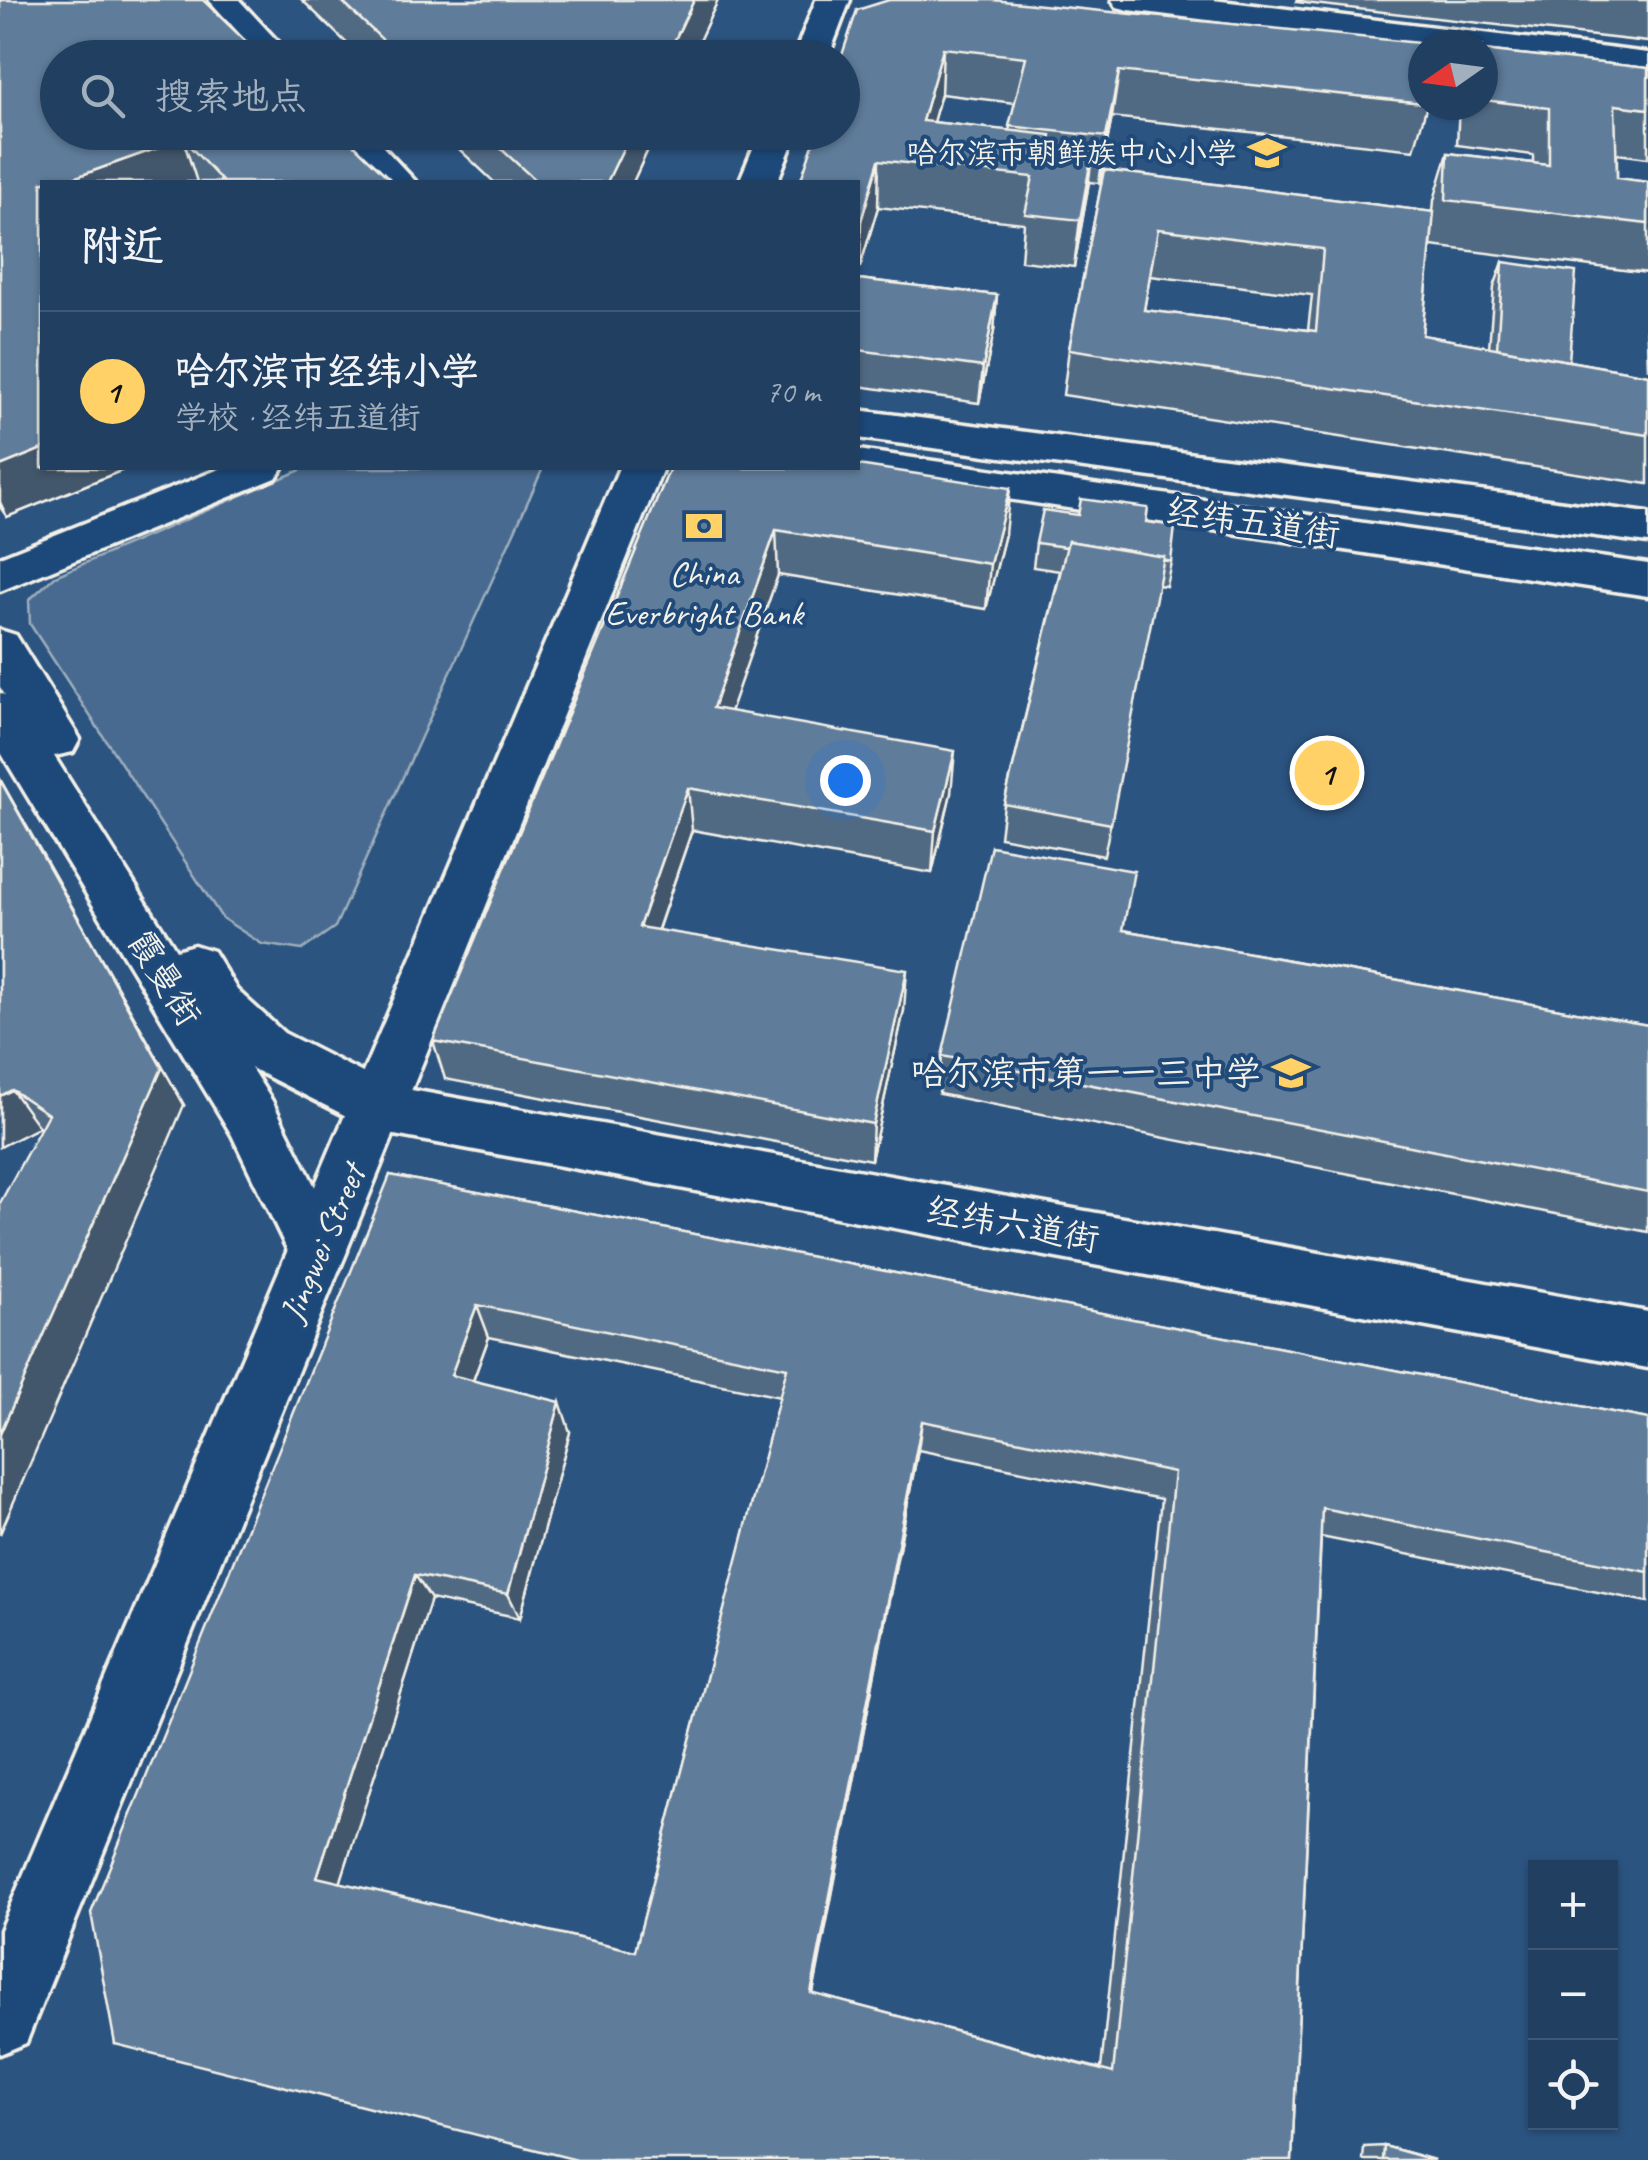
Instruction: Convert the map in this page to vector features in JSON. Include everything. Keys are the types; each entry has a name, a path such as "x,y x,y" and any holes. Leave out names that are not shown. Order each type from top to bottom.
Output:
{"main road":[{"path":"817,40 833,0"},
{"path":"1129,0 1648,64"},
{"path":"759,180 771,150"},
{"name":"经纬五道街","path":"860,424 1648,528"},
{"name":"经纬五道街","path":"860,464 1648,580"},
{"path":"0,575 256,470"},
{"name":"Jingwei Street","path":"0,2017 640,470"},
{"name":"霞曼街","path":"0,647 218,1006 265,1049 378,1108"},
{"name":"霞曼街","path":"0,711 252,1118 318,1251"},
{"name":"经纬六道街","path":"378,1108 1648,1340"}],"street":[{"path":"223,0 262,40"},
{"path":"370,150 399,180"}],"shaded area":[{"path":"300,470 542,470 335,927 302,950 262,944 222,918 30,624 29,600 55,576"}],"building":[{"path":"0,0 203,0 244,40 40,40 40,150 152,150 68,180 40,180 40,450 0,466"},
{"path":"340,0 694,0 675,40 383,40"},
{"path":"889,0 993,0 1408,42 1408,101 1119,71 1106,137 1009,126 1026,57 943,48 922,121 1051,135 1049,144 1093,148 1080,220 1025,214 1033,177 879,160 861,221 860,180 801,180 811,150 860,150 860,40 847,40 857,10"},
{"path":"1498,52 1648,68 1648,109 1615,105 1617,178 1648,182 1648,224 1446,200 1448,153 1549,165 1549,108 1498,102"},
{"path":"193,150 360,150 391,180 221,180"},
{"path":"502,150 622,150 608,180 535,180"},
{"path":"1104,170 1434,212 1422,335 1648,375 1648,435 1069,349","holes":["1158,229 1323,249 1316,331 1144,310"]},
{"path":"1503,262 1576,272 1569,361 1497,348"},
{"path":"860,279 997,295 983,367 860,350"},
{"path":"860,465 1010,488 990,564 776,530 713,708 955,751 935,831 688,788 639,927 907,970 873,1124 433,1041 669,470 860,470"},
{"path":"1081,499 1148,508 1146,522 1175,526 1171,562 1163,560 1164,557 1068,541 1066,547 1036,543 1043,510 1078,515"},
{"path":"1068,541 1164,557 1111,824 1004,804"},
{"path":"0,780 162,1068 0,1434 0,1203 48,1114 12,1090 0,1096"},
{"name":"哈尔滨市第一一三中学","path":"991,846 1134,871 1123,930 1648,1025 1648,1192 942,1056"},
{"path":"390,1175 1648,1419 1648,1572 1322,1508 1292,2160 577,2160 115,2044 91,1913","holes":["477,1305 787,1368 635,1951 317,1877 415,1575 508,1594 560,1402 451,1375","922,1421 1174,1472 1113,2073 811,1993"]},
{"path":"1384,2146 1434,2160 1383,2160"}],"place":[{"name":"哈尔滨市朝鲜族中心小学","path":"1267,153"},
{"name":"China Everbright Bank","path":"704,526"},
{"name":"哈尔滨市经纬小学","path":"1327,773"},
{"name":"哈尔滨市第一一三中学","path":"1291,1073"}]}
